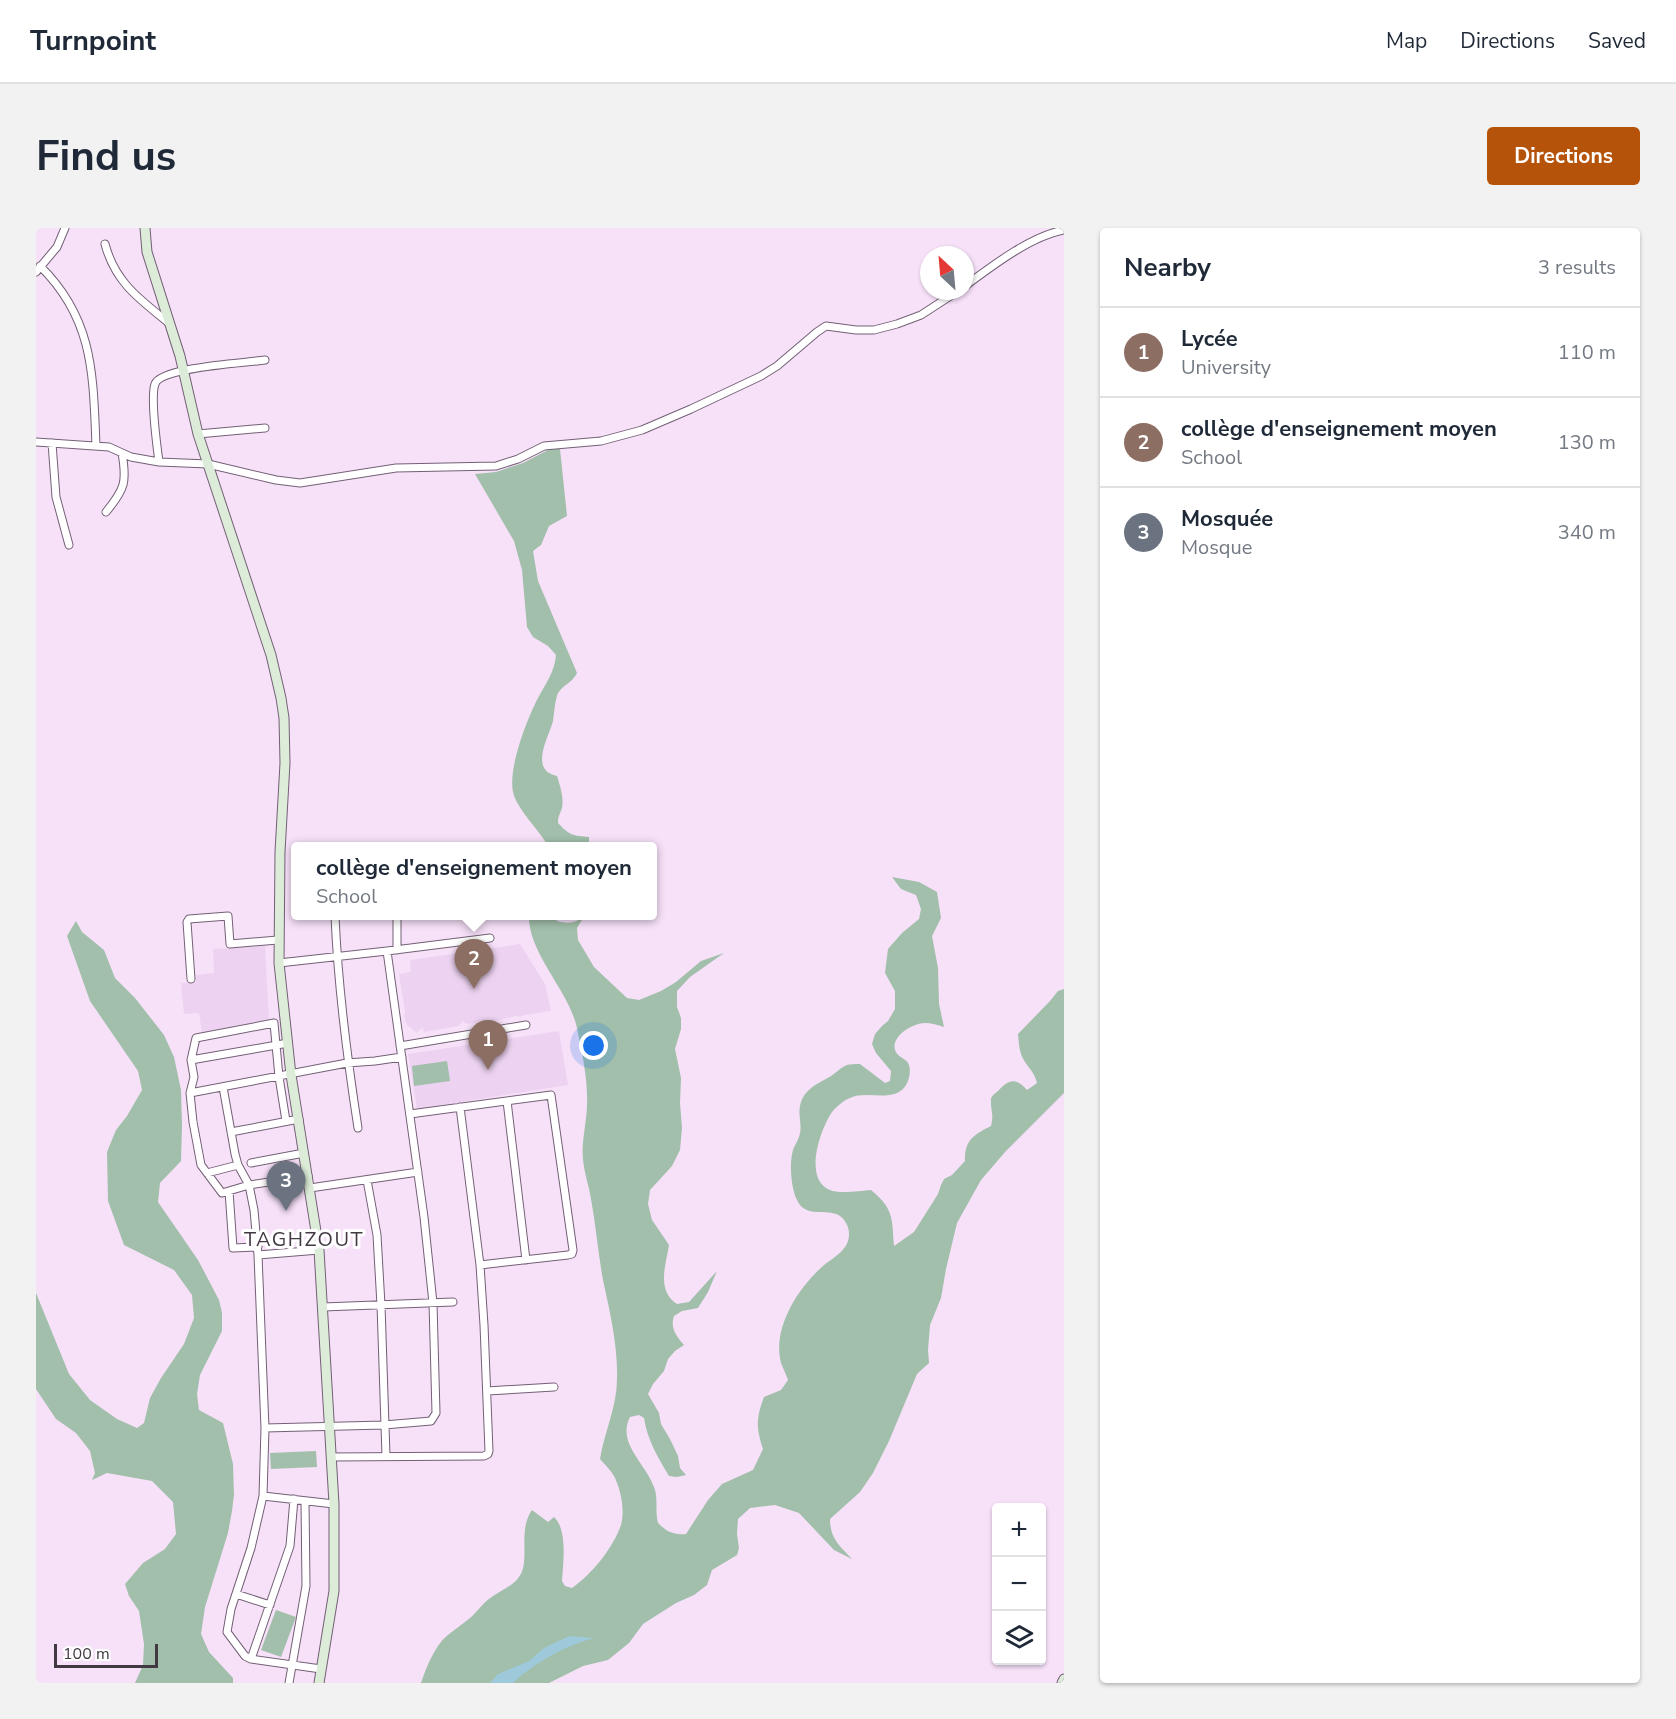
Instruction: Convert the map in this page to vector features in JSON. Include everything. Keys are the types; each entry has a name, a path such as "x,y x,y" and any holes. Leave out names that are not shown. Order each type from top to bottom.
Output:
{"main road":[{"path":"146,228 147,252 184,370 198,434 271,655 284,718 285,763 280,852 279,963 291,1075 319,1251 333,1504 334,1591 319,1683"}],"street":[{"path":"65,228 57,247 38,269 54,280 68,299 87,348 93,384 96,445"},
{"path":"974,280 1010,254 1064,230"},
{"path":"105,244 112,266 128,288 169,322"},
{"path":"36,442 109,447 131,457 159,462 208,464 276,480 300,483 396,468 496,466 518,459 544,446 601,441 642,430 761,376 777,366 826,326 874,330 921,315 944,300"},
{"path":"159,462 154,401 156,381 161,377 184,370 265,360"},
{"path":"198,434 265,428"},
{"path":"52,443 56,497 69,545"},
{"path":"106,512 123,488 126,475 123,453"},
{"path":"191,979 189,919 228,916 230,944 278,940"},
{"path":"335,920 347,1063 358,1128"},
{"path":"397,920 397,950"},
{"path":"279,963 490,938"},
{"path":"265,1428 384,1425 431,1421 436,1413 433,1303 418,1172 387,951"},
{"path":"286,1121 274,1023 196,1038 191,1060 194,1077 190,1093 201,1165 222,1193 249,1185 308,1176"},
{"path":"400,1046 526,1025"},
{"path":"191,1060 288,1043"},
{"path":"190,1093 347,1063 402,1057"},
{"path":"223,1087 238,1165 249,1185 254,1210 258,1251 265,1428 263,1496 252,1548 231,1609 227,1632 245,1656 250,1659 321,1669"},
{"path":"410,1114 551,1095 572,1254 480,1265"},
{"path":"507,1101 526,1260"},
{"path":"331,1457 484,1456 488,1454 480,1265 460,1107"},
{"path":"231,1132 298,1119"},
{"path":"251,1163 304,1153"},
{"path":"207,1173 238,1165"},
{"path":"310,1188 418,1172"},
{"path":"367,1180 377,1235 386,1456"},
{"path":"228,1191 233,1248 258,1251 319,1251"},
{"path":"323,1307 453,1302"},
{"path":"487,1391 555,1387"},
{"path":"263,1496 333,1504"},
{"path":"250,1659 290,1546 294,1500"},
{"path":"289,1683 306,1586 305,1501"},
{"path":"236,1594 270,1605"}],"shaded area":[{"path":"520,944 545,984 551,1011 487,1023 486,1021 467,1024 462,1021 459,1026 424,1032 423,1028 417,1033 407,1025 399,974 411,972 410,960"},
{"path":"265,946 269,1020 202,1033 199,1013 184,1014 181,983 196,982 196,975 214,973 213,949"},
{"path":"559,1031 568,1085 417,1109 408,1054"}],"green space":[{"path":"550,449 560,449 567,516 549,526 541,545 533,551 538,581 577,673 558,693 542,761 549,773 557,776 562,796 558,823 572,834 589,837 589,842 545,842 519,805 513,792 513,770 524,731 552,672 556,655 548,646 533,637 527,627 522,570 514,541 475,474 496,472 523,463"},
{"path":"892,877 919,882 937,892 941,918 932,936 938,968 939,1004 944,1027 930,1023 920,1024 904,1031 896,1040 895,1050 907,1061 910,1069 903,1089 891,1095 856,1096 845,1100 832,1112 823,1130 816,1154 817,1176 822,1184 838,1192 871,1190 888,1209 893,1228 894,1246 914,1232 938,1194 944,1179 952,1175 965,1161 966,1148 969,1143 975,1135 991,1126 993,1095 1013,1081 1020,1083 1027,1090 1037,1083 1022,1055 1018,1034 1058,991 1064,989 1064,1093 1006,1151 981,1180 957,1223 941,1298 930,1325 929,1363 917,1374 873,1473 860,1492 830,1519 834,1537 852,1559 834,1550 799,1513 775,1505 750,1508 738,1519 739,1548 737,1555 712,1570 707,1585 694,1595 676,1603 643,1624 629,1643 608,1660 583,1666 549,1683 421,1683 443,1639 470,1618 486,1601 513,1584 519,1577 524,1563 525,1527 532,1510 548,1522 554,1517 558,1523 564,1548 562,1581 565,1586 572,1588 601,1560 617,1534 623,1513 617,1483 600,1459 615,1400 617,1367 593,1209 584,1169 583,1146 587,1085 584,1066 573,1014 535,944 529,920 557,920 567,923 582,920 577,928 578,940 594,967 627,998 639,1000 661,991 701,961 724,953 690,977 677,991 677,1007 681,1018 681,1029 675,1049 681,1078 680,1150 672,1166 650,1190 648,1204 652,1220 669,1245 664,1285 671,1299 677,1304 689,1302 717,1271 698,1308 682,1311 674,1316 674,1332 684,1345 668,1359 664,1371 648,1394 678,1456 680,1468 686,1475 669,1476 650,1441 644,1418 639,1415 630,1417 627,1427 630,1445 655,1490 658,1523 671,1532 686,1534 708,1500 722,1484 753,1470 763,1449 758,1423 764,1397 781,1390 788,1380 781,1363 779,1350 780,1336 789,1310 796,1297 814,1275 841,1252 848,1241 848,1229 841,1217 836,1214 807,1210 797,1200 792,1182 792,1155 801,1127 800,1106 812,1087 851,1064 860,1064 885,1083 890,1081 891,1071 876,1053 872,1044 875,1034 888,1021 895,1009 895,991 885,973 888,949 919,919 921,909 916,895 901,889"},
{"path":"76,921 82,932 104,950 115,978 135,998 164,1035 174,1057 181,1090 181,1161 160,1183 158,1202 198,1260 219,1300 222,1313 222,1331 200,1375 197,1394 199,1410 223,1423 233,1464 234,1495 228,1533 205,1607 201,1634 209,1652 233,1678 233,1683 135,1683 143,1665 144,1644 139,1611 129,1596 125,1584 143,1563 165,1549 176,1534 173,1502 152,1481 107,1473 92,1480 95,1473 90,1451 76,1433 56,1419 36,1389 36,1293 69,1374 90,1400 117,1419 137,1428 144,1423 150,1398 184,1344 194,1318 192,1295 174,1270 124,1245 108,1201 107,1152 116,1130 142,1090 138,1071 90,1001 67,936"},
{"path":"447,1061 450,1081 414,1086 412,1066"},
{"path":"316,1451 317,1467 271,1469 270,1453"},
{"path":"276,1610 296,1617 281,1657 261,1650"}],"water":[{"path":"569,1636 594,1638 572,1645 551,1656 531,1668 513,1683 490,1683 498,1674 529,1661 544,1648"}],"place":[{"name":"collège d'enseignement moyen","path":"474,989"},
{"name":"Lycée","path":"488,1070"},
{"name":"Mosquée","path":"286,1211"}],"district":[{"name":"TAGHZOUT","path":"304,1239"}]}
